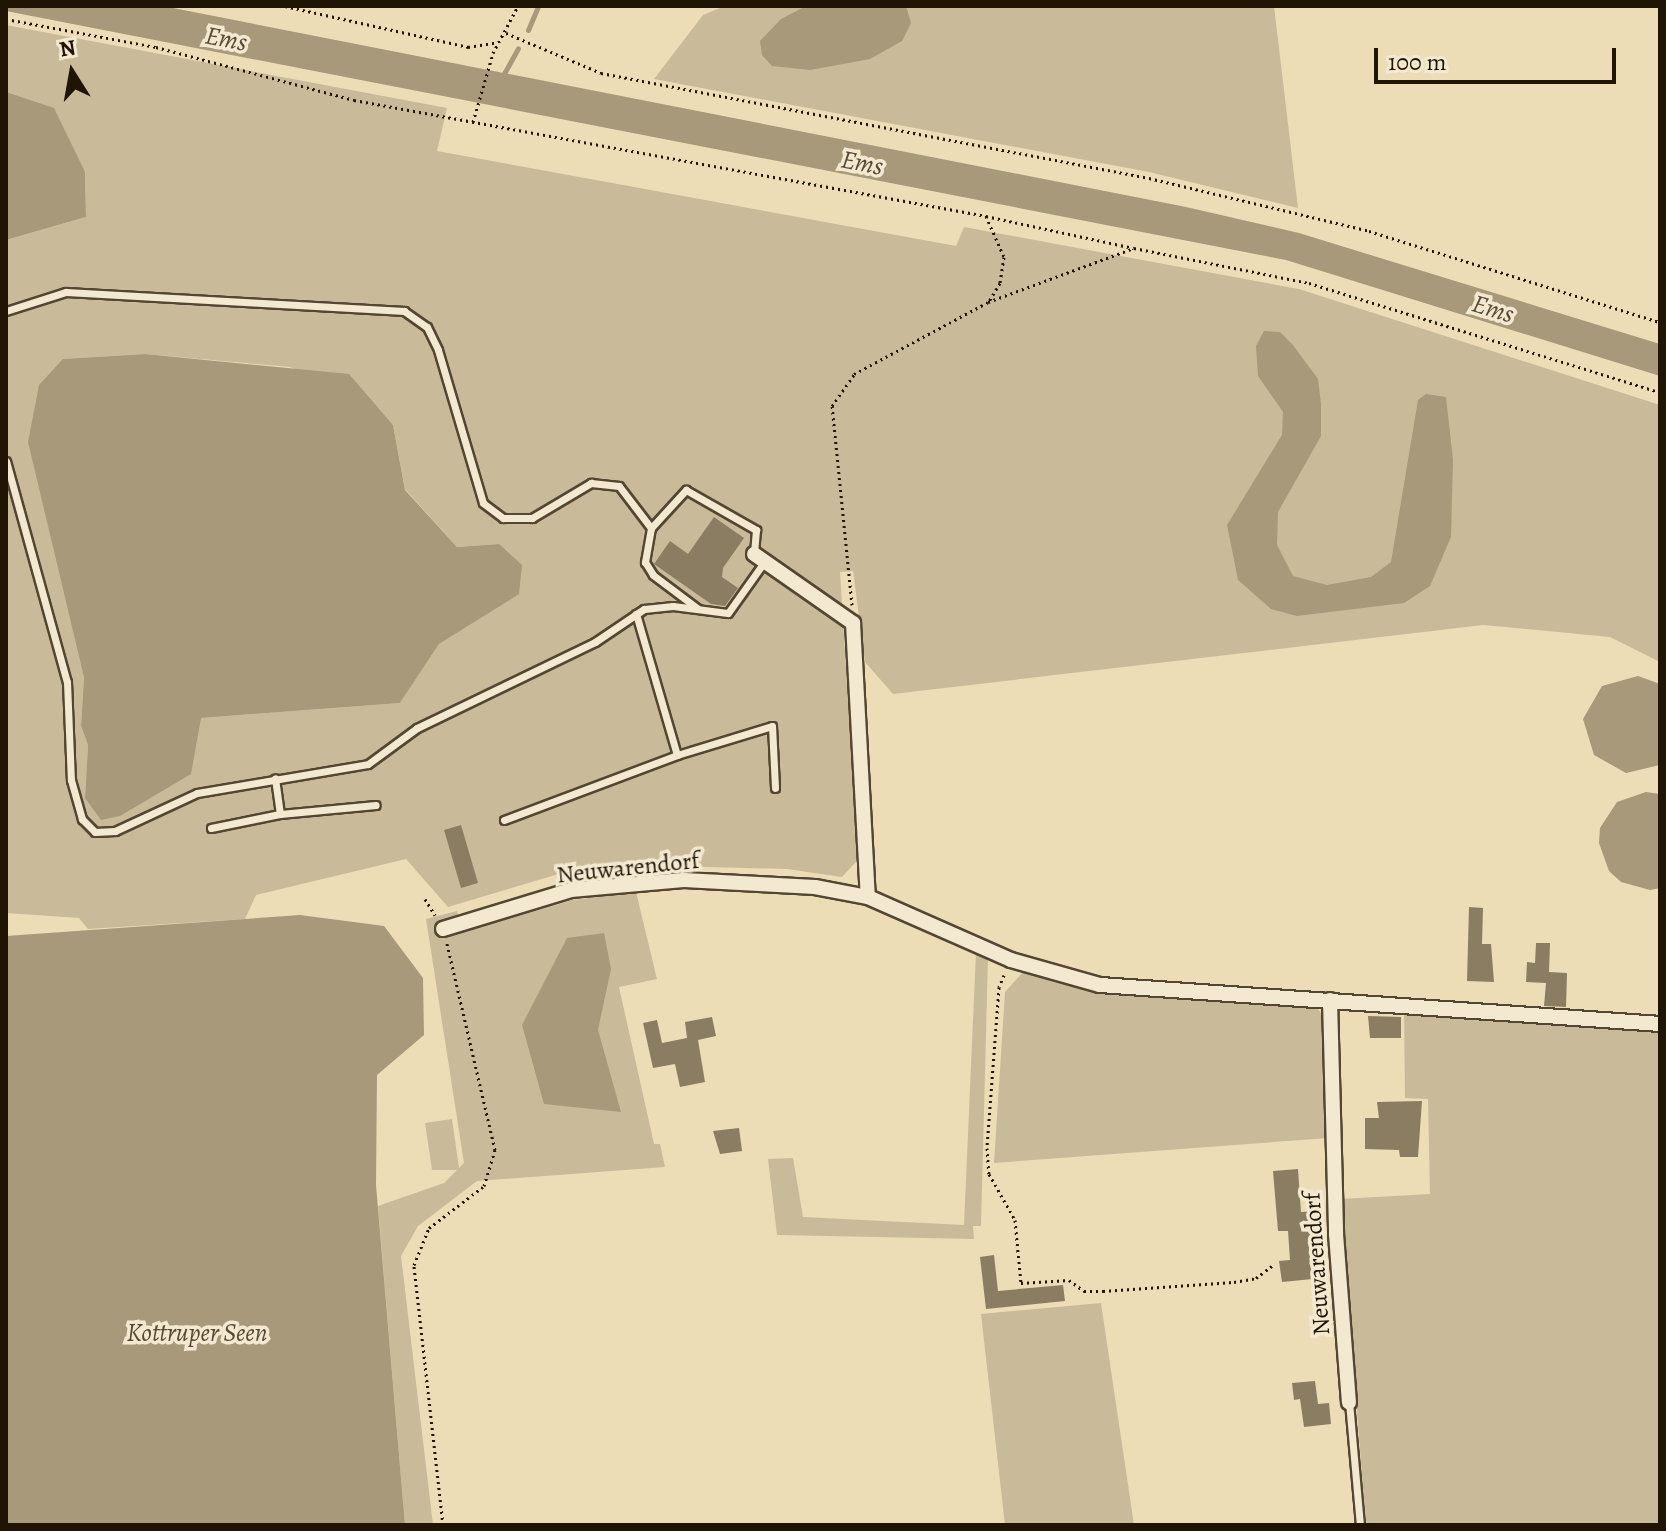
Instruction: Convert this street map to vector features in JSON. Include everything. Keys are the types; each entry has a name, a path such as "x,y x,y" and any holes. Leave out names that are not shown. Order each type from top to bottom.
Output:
{"street":[{"path":"760,558 853,623 868,897"},
{"name":"Neuwarendorf","path":"443,929 571,890 684,880 815,887 868,897 1011,960 1100,985 1660,1024"},
{"name":"Neuwarendorf","path":"1330,1000 1335,1218 1349,1402"}],"lane":[{"path":"6,311 66,292 404,311 427,327 438,350 483,503 503,518 532,518 591,483 619,486 651,528"},
{"path":"6,461 67,682 71,780 82,819 95,832 115,831 197,793 368,764 417,728 595,642 636,614 673,606 728,613 760,558 756,530 686,490 651,528 645,562 653,575 699,609"},
{"path":"636,614 677,755"},
{"path":"504,820 677,755 772,726 775,788"},
{"path":"275,778 280,814"},
{"path":"211,828 280,814 376,805"},
{"name":"Neuwarendorf","path":"1349,1402 1360,1525"}],"path":[{"path":"285,6 468,47 498,42"},
{"path":"474,120 493,53 518,6"},
{"path":"6,19 156,47 354,100 986,216 1309,283 1660,392"},
{"path":"506,33 601,73 1149,178 1369,231 1660,322"},
{"path":"986,216 1004,257 1000,283 988,302"},
{"path":"853,623 832,406 854,374 988,302 1134,248"},
{"path":"425,899 443,929 472,1033 495,1150 484,1186 429,1228 414,1265 443,1525"},
{"path":"1011,960 999,987 987,1148 989,1174 1015,1220 1021,1283 1069,1280 1084,1291 1103,1291 1234,1282 1256,1278 1272,1266"}],"shaded area":[{"path":"725,6 1274,6 1298,208 1149,172 654,79 703,15"},
{"path":"6,25 447,108 437,151 956,246 964,227 1299,289 1660,405 1660,662 1610,637 1483,625 893,694 865,662 853,571 840,572 858,860 842,877 787,869 669,866 562,873 448,907 406,859 256,895 245,919 88,929 79,918 6,913 6,240 86,217 85,172 6,92","holes":["145,354 290,367 376,406 393,425 405,489 457,547 499,544 518,594 439,644 400,703 200,718 85,797 88,745 81,726 84,677 63,359"]},
{"path":"636,892 657,979 619,987 654,1144 660,1144 665,1167 477,1181 418,1226 401,1256 433,1525 405,1525 378,1206 444,1183 457,1170 432,1170 425,1123 452,1119 459,1168 464,1163 426,919 457,911 463,932 573,900"},
{"path":"976,952 988,957 981,1226 973,1226 974,1239 777,1235 768,1159 793,1158 803,1217 964,1225"},
{"path":"1023,972 1100,992 1315,1005 1324,1017 1328,1138 994,1163 1005,992"},
{"path":"1404,1008 1660,1032 1660,1525 1366,1525 1340,1199 1430,1194 1428,1099 1405,1098"},
{"path":"1101,1303 1134,1525 1005,1525 981,1314"}],"water":[{"name":"Ems","path":"6,6 163,6 1186,207 1299,233 1660,344 1660,376 1286,260 6,11"},
{"path":"806,6 906,6 911,23 902,41 870,59 810,70 772,66 762,55 760,41 781,19"},
{"path":"6,92 54,108 85,172 86,217 6,240"},
{"path":"1264,331 1280,332 1293,345 1318,379 1321,404 1321,436 1278,512 1277,545 1293,576 1327,585 1371,577 1391,562 1418,400 1426,394 1446,397 1453,460 1451,537 1430,586 1404,603 1297,616 1271,609 1238,580 1227,525 1282,435 1283,412 1258,376 1256,346"},
{"path":"145,354 349,374 393,425 405,490 457,547 499,544 522,565 519,594 439,644 400,703 201,718 191,774 120,816 101,820 85,798 88,745 81,726 84,677 28,442 39,385 63,359"},
{"path":"1638,676 1660,684 1660,765 1626,773 1594,755 1583,719 1602,686"},
{"path":"1646,792 1660,794 1660,888 1650,890 1621,882 1609,871 1599,843 1600,828 1617,802"},
{"name":"Kottruper Seen","path":"300,915 384,926 423,978 424,1035 377,1075 376,1185 405,1525 6,1525 6,936"},
{"path":"604,933 611,969 598,1030 621,1112 544,1104 522,1025 567,938"}],"building":[{"path":"714,517 744,538 723,568 722,577 738,588 725,606 711,604 654,564 670,541 688,554"},
{"path":"461,825 478,883 461,888 444,830"},
{"path":"1469,907 1483,908 1482,944 1491,944 1494,982 1467,981"},
{"path":"1536,943 1550,943 1549,972 1567,973 1566,1007 1544,1006 1546,983 1526,982 1527,962 1535,963"},
{"path":"1368,1016 1401,1017 1401,1038 1370,1038"},
{"path":"712,1017 716,1036 698,1040 705,1082 680,1087 675,1064 653,1068 643,1023 657,1020 662,1043 687,1038 685,1022"},
{"path":"1422,1101 1418,1157 1400,1157 1399,1150 1365,1149 1365,1118 1379,1118 1377,1102"},
{"path":"739,1128 742,1151 720,1154 713,1131"},
{"path":"1298,1169 1301,1212 1321,1211 1323,1278 1282,1282 1279,1261 1290,1260 1288,1231 1278,1231 1273,1171"},
{"path":"994,1255 998,1291 1063,1285 1065,1301 986,1309 980,1257"},
{"path":"1315,1381 1318,1404 1329,1403 1331,1424 1304,1427 1300,1399 1294,1400 1292,1383"}],"waterway":[{"path":"528,30 538,6"},
{"path":"501,79 518,48"}]}
